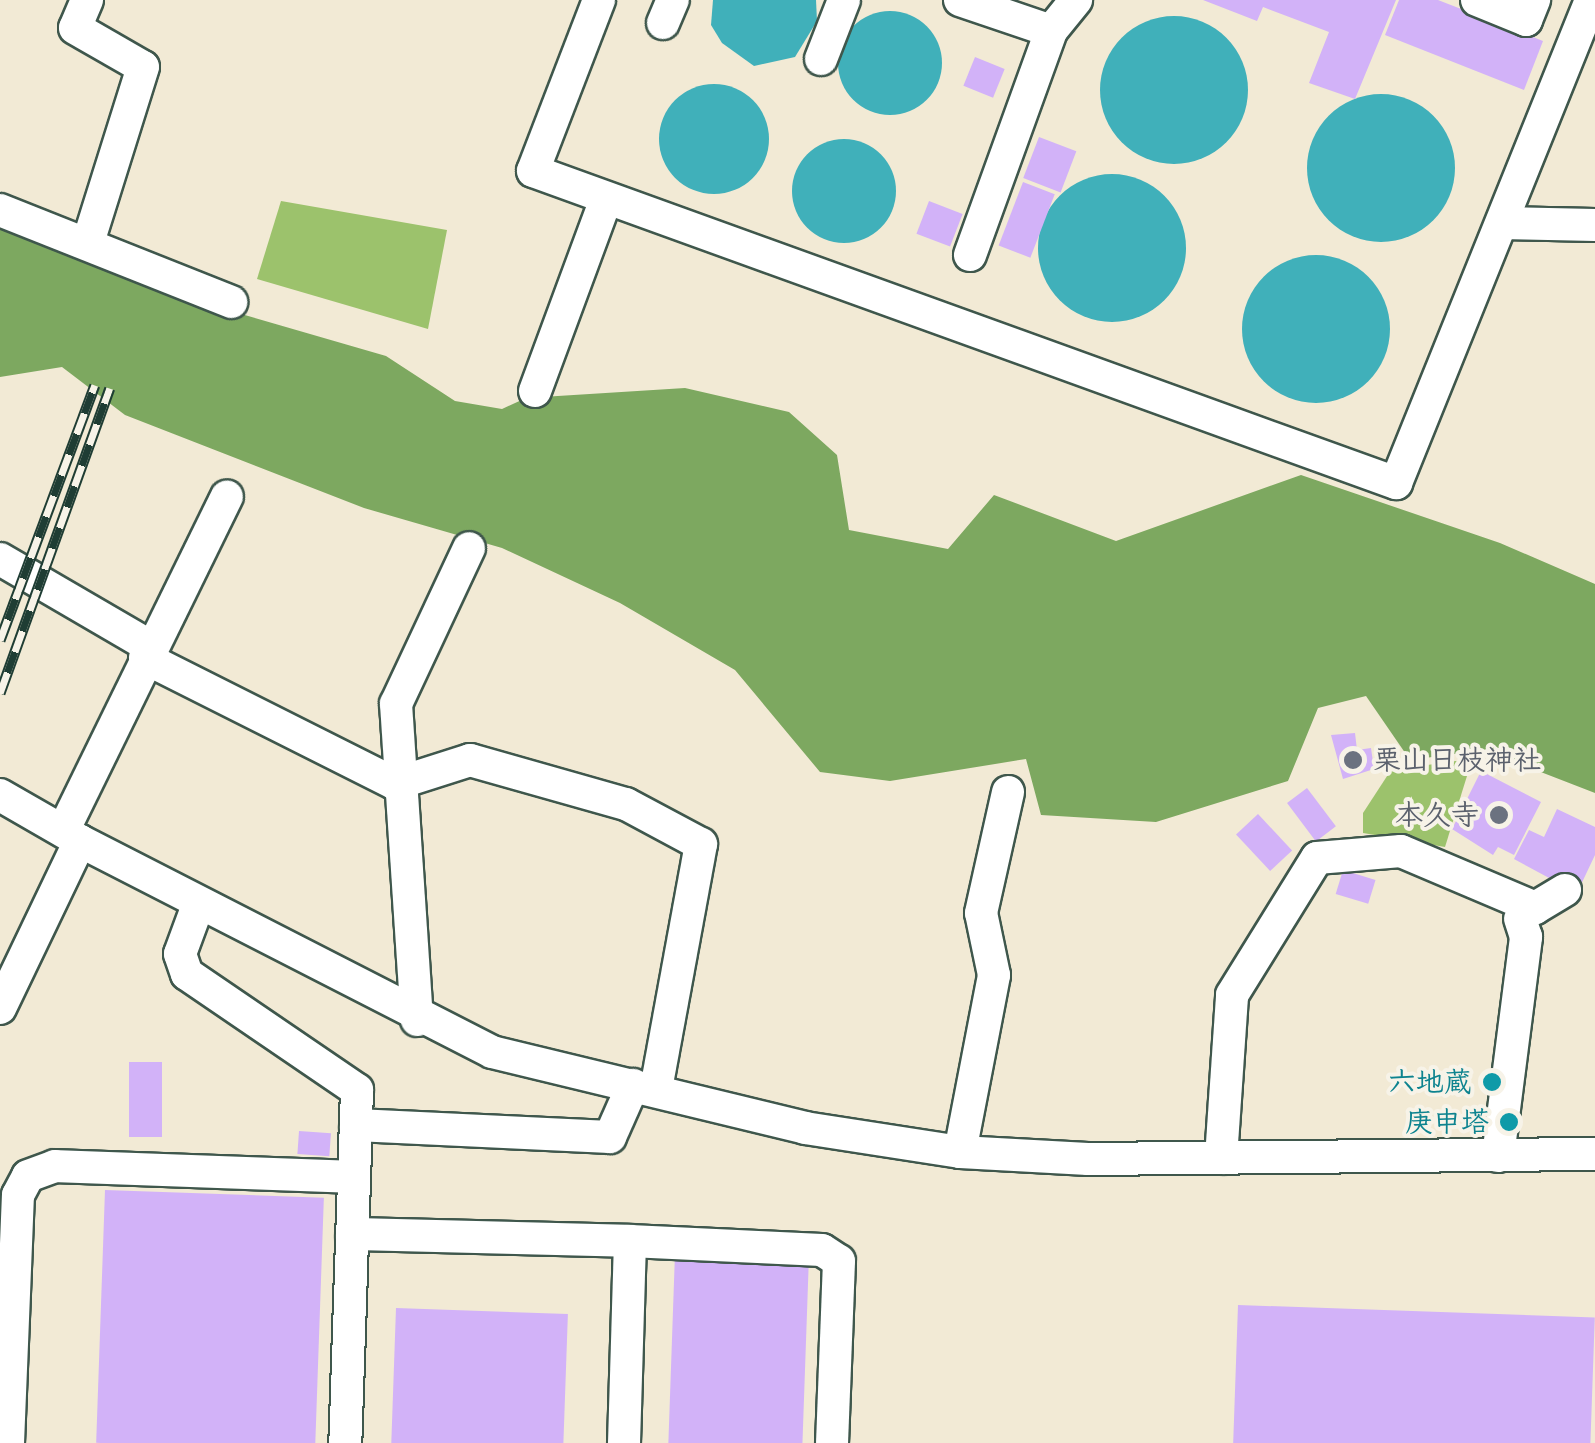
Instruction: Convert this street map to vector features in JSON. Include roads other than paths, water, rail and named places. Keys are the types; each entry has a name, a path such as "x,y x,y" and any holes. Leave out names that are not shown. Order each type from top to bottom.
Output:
{"street":[{"path":"87,0 75,28 142,67 88,242"},
{"path":"599,0 533,171 1396,483 1502,223 1584,49 1592,0"},
{"path":"820,59 844,0"},
{"path":"960,0 1051,31"},
{"path":"970,255 1051,31 1076,0"},
{"path":"1477,0 1526,20 1534,0"},
{"path":"535,391 606,199"},
{"path":"0,210 231,302"},
{"path":"1502,223 1595,225"},
{"path":"0,1008 148,652 227,497"},
{"path":"417,1020 402,678 470,548"},
{"path":"0,559 148,652 346,766 395,784 404,776 470,760 514,769 626,804 701,844 644,1088 610,1137 356,1125"},
{"path":"960,1152 994,975 981,914 1008,792"},
{"path":"0,795 417,1020 492,1052 805,1128 960,1152 1221,1158 1595,1154"},
{"path":"1221,1158 1232,996 1300,873 1317,858 1353,838 1401,851 1535,908 1565,890"},
{"path":"198,905 180,954 187,974 357,1090 345,1443"},
{"path":"1498,1156 1526,936 1520,919"},
{"path":"8,1443 18,1196 28,1176 55,1166 354,1177"},
{"path":"352,1234 822,1250 839,1261 832,1443"},
{"path":"624,1443 630,1241"}],"water":[{"path":"713,0 816,0 817,21 795,57 754,66 722,43 711,25"},
{"path":"890,11 910,15 927,26 938,43 942,63 938,83 927,100 910,111 890,115 870,111 853,100 842,83 838,63 842,43 853,26 870,15"},
{"path":"1174,16 1202,21 1227,37 1243,62 1248,90 1243,118 1227,143 1202,159 1174,164 1146,159 1121,143 1105,118 1100,90 1105,62 1121,37 1146,21"},
{"path":"714,84 735,89 753,100 764,118 769,139 764,160 753,178 735,189 714,194 693,189 675,178 664,160 659,139 664,118 675,100 693,89"},
{"path":"1381,94 1409,99 1434,115 1450,140 1455,168 1450,196 1434,221 1409,237 1381,242 1353,237 1328,221 1312,196 1307,168 1312,140 1328,115 1353,99"},
{"path":"844,139 864,143 881,154 892,171 896,191 892,211 881,228 864,239 844,243 824,239 807,228 796,211 792,191 796,171 807,154 824,143"},
{"path":"1112,174 1140,179 1165,195 1181,220 1186,248 1181,276 1165,301 1140,317 1112,322 1084,317 1059,301 1043,276 1038,248 1043,220 1059,195 1084,179"},
{"path":"1316,255 1344,260 1369,276 1385,301 1390,329 1385,357 1369,382 1344,398 1316,403 1288,398 1263,382 1247,357 1242,329 1247,301 1263,276 1288,260"}],"railway":[{"path":"0,640 95,385"},
{"path":"0,693 110,388"}],"place":[{"name":"栗山日枝神社","path":"1353,760"},
{"name":"本久寺","path":"1499,815"},
{"name":"六地蔵","path":"1492,1082"},
{"name":"庚申塔","path":"1509,1122"}]}
